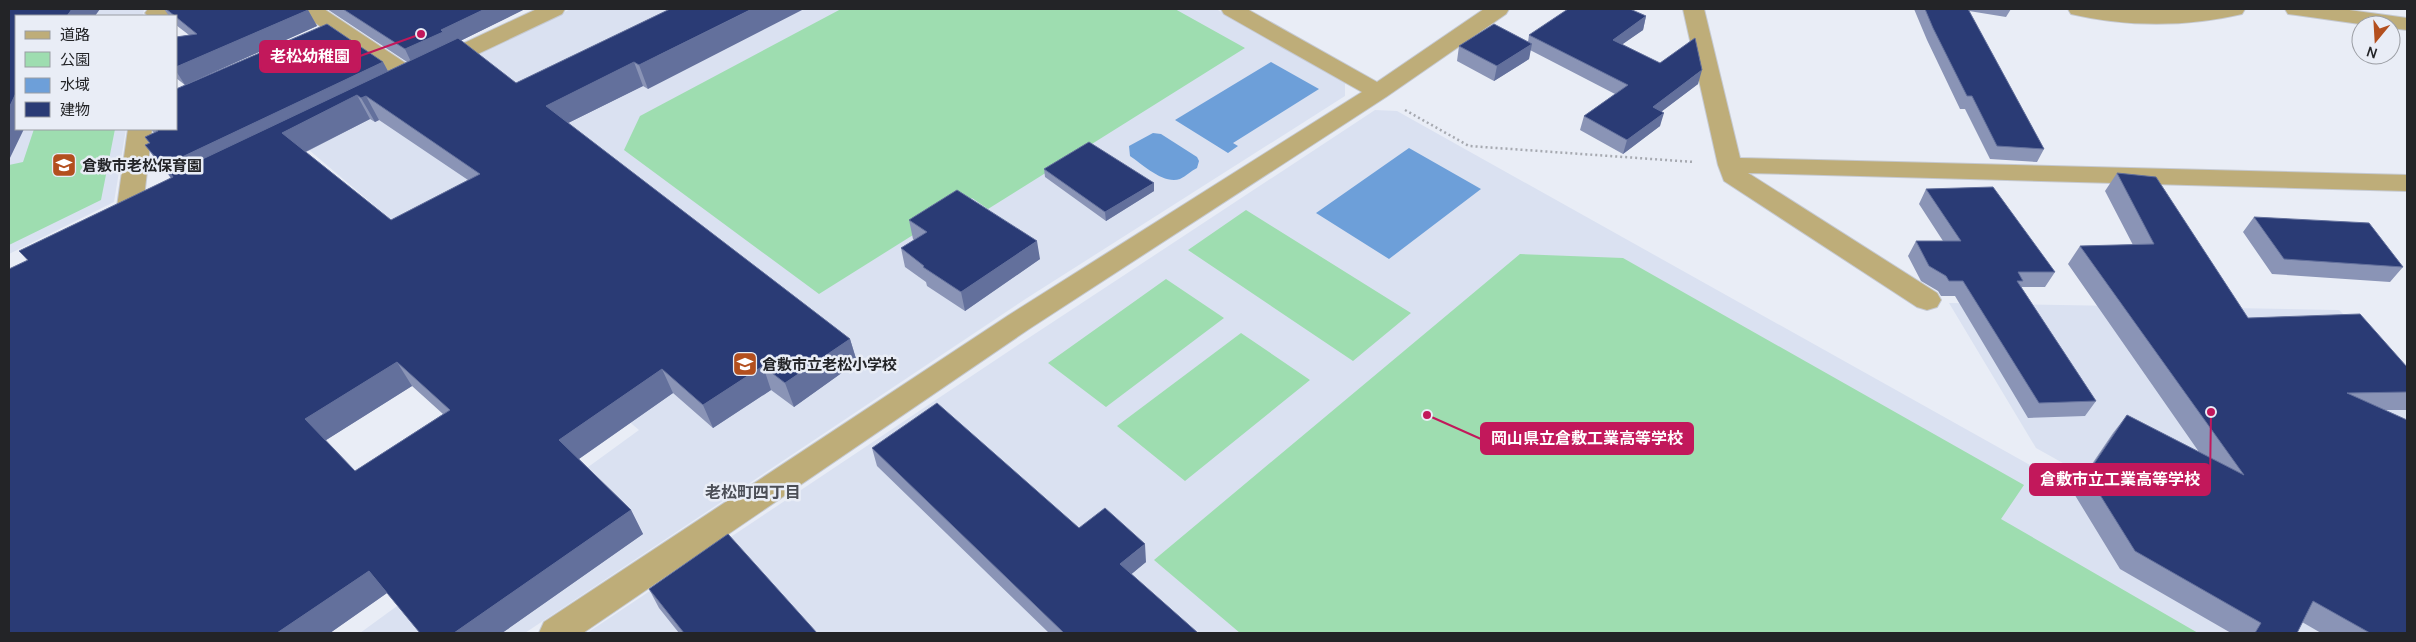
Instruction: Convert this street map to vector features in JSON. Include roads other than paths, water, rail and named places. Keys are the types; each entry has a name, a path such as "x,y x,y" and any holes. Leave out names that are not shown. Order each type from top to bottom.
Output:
{"street":[{"path":"157,13 177,9"},
{"path":"310,9 410,77"},
{"path":"384,90 554,9"},
{"path":"1232,9 1376,93"},
{"path":"556,633 1019,322 1376,93 1498,9"},
{"path":"1693,9 1733,175 1927,300"},
{"path":"2080,9 2127,17 2218,14 2234,9"},
{"path":"2296,9 2407,24"},
{"path":"2404,9 2407,13"},
{"path":"311,39 338,27"},
{"path":"140,130 120,218 156,201"},
{"path":"1730,164 2407,183"}],"water":[{"path":"1271,62 1319,89 1233,143 1238,146 1228,153 1175,120"},
{"path":"1153,133 1161,134 1197,157 1199,161 1197,168 1180,179 1167,179 1154,173 1130,156 1129,146"},
{"path":"1409,148 1481,189 1389,259 1316,213"}],"place":[{"name":"老松幼稚園","path":"421,34"},
{"name":"倉敷市老松保育園","path":"64,165"},
{"name":"倉敷市立老松小学校","path":"745,364"},
{"name":"倉敷市立工業高等学校","path":"2211,412"},
{"name":"岡山県立倉敷工業高等学校","path":"1427,415"}],"district":[{"name":"老松町四丁目","path":"753,492"}]}
